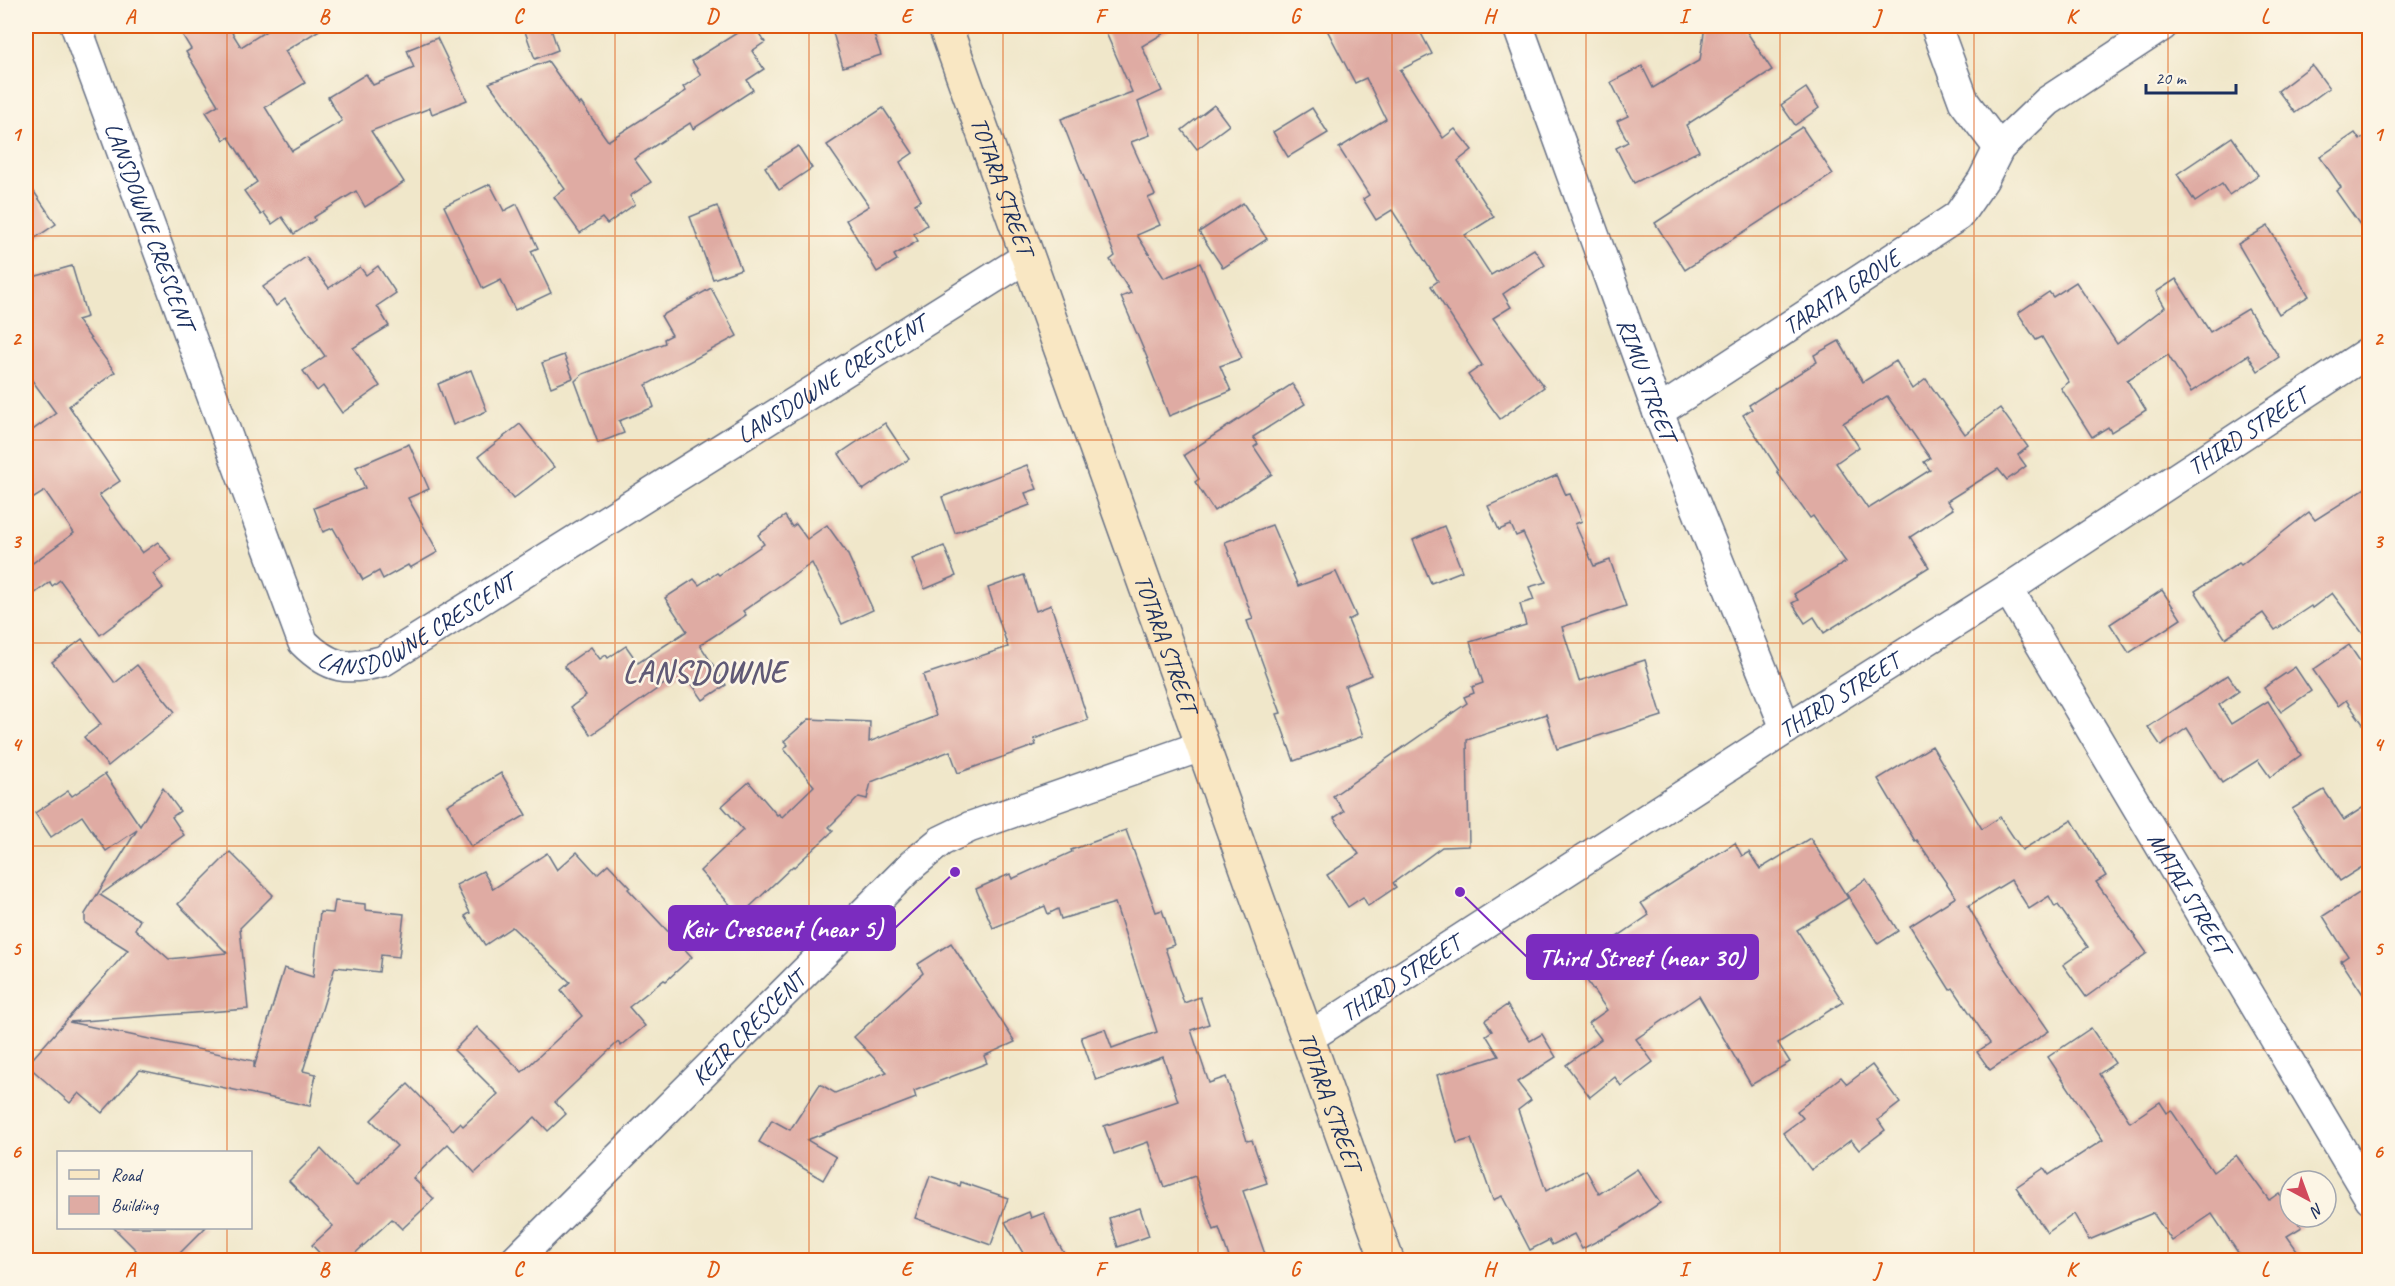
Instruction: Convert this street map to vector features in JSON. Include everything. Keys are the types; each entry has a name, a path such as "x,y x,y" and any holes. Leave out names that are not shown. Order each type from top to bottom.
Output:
{"street":[{"name":"LANSDOWNE CRESCENT","path":"76,26 303,642 318,657 336,665 357,668 383,661 1027,257"},
{"name":"TOTARA STREET","path":"945,26 1387,1260"},
{"name":"RIMU STREET","path":"1518,26 1658,412 1786,729"},
{"path":"1936,26 1964,102 1999,148"},
{"name":"TARATA GROVE","path":"1658,412 1958,216 1983,180 1999,148 2048,101 2162,26"},
{"name":"THIRD STREET","path":"1308,1038 2008,588 2370,351"},
{"name":"MATAI STREET","path":"2008,588 2370,1198"},
{"name":"KEIR CRESCENT","path":"516,1260 913,864 941,841 970,827 1202,746"}],"building":[{"path":"177,26 228,26 241,47 274,26 326,26 285,51 305,83 265,107 292,151 342,121 328,97 366,74 373,85 414,68 407,50 437,38 467,100 432,114 430,108 371,131 404,182 365,207 356,191 314,217 315,220 294,234 282,217 272,224 264,213 261,215 244,191 257,182 229,137 224,140 206,112 218,105 186,52 191,49"},
{"path":"523,26 550,26 558,50 535,59"},
{"path":"748,26 754,26 765,42 752,51 764,69 747,80 753,90 693,129 690,123 634,159 651,182 630,196 635,204 607,224 602,218 580,233 554,197 565,189 489,83 548,61 608,141 686,91 683,87 701,75 692,61"},
{"path":"831,26 871,26 881,55 843,67"},
{"path":"1103,26 1176,26 1142,46 1162,91 1138,102 1150,135 1131,142 1155,195 1148,198 1160,225 1137,235 1164,278 1200,263 1242,358 1220,366 1231,391 1169,416 1121,297 1131,293 1110,260 1115,256 1061,119 1132,92"},
{"path":"1325,26 1417,26 1432,54 1400,70 1443,138 1455,129 1472,150 1458,161 1494,217 1465,235 1491,275 1534,249 1545,265 1503,294 1511,307 1493,318 1544,387 1500,419 1468,375 1482,365 1431,286 1438,281 1392,210 1376,220 1363,199 1369,195 1339,148 1386,119 1366,78 1355,83"},
{"path":"1705,26 1743,26 1772,70 1686,125 1699,151 1634,183 1616,148 1628,142 1617,121 1628,116 1611,82 1642,66 1653,88 1700,60"},
{"path":"2312,65 2329,88 2295,113 2278,91"},
{"path":"1806,88 1819,108 1795,125 1781,105"},
{"path":"1214,105 1229,125 1197,149 1182,130"},
{"path":"883,108 913,153 900,162 921,200 915,204 927,225 914,234 918,241 894,255 897,260 877,272 846,220 869,206 827,145"},
{"path":"1312,108 1328,133 1288,157 1273,132"},
{"path":"1802,127 1833,174 1685,270 1655,223"},
{"path":"2355,133 2360,140 2370,133 2370,239 2336,191 2341,187 2320,157"},
{"path":"2232,137 2258,175 2229,195 2222,184 2195,202 2177,174"},
{"path":"798,146 812,168 779,190 765,167"},
{"path":"26,180 56,224 26,244"},
{"path":"490,184 504,211 517,204 538,248 531,251 551,293 515,310 501,280 483,289 444,206"},
{"path":"1243,203 1267,239 1223,268 1199,232"},
{"path":"717,206 741,269 713,279 690,217"},
{"path":"2268,226 2309,296 2279,314 2238,244"},
{"path":"306,257 329,288 360,267 366,275 378,266 396,293 377,306 389,326 353,348 380,386 342,413 323,386 317,391 303,371 325,356 285,299 276,306 263,287"},
{"path":"72,266 87,317 77,320 115,372 69,406 120,481 99,495 142,553 158,542 172,560 153,574 163,588 100,635 60,580 52,586 50,582 26,600 26,568 74,533 45,491 26,503 26,435 56,413 26,372 26,279"},
{"path":"2176,279 2210,332 2248,309 2279,357 2258,371 2248,355 2191,392 2168,355 2127,380 2146,410 2111,432 2108,427 2092,437 2061,388 2069,382 2042,337 2036,340 2018,313 2049,292 2053,297 2076,282 2117,344 2165,307 2156,292"},
{"path":"711,288 737,336 646,385 654,407 619,421 624,433 598,443 575,381 583,374 665,343 664,339 672,335 661,316"},
{"path":"1839,341 1863,382 1896,361 1913,389 1926,379 1965,434 2000,408 2028,447 2018,455 2026,466 2007,480 1998,469 1947,501 1953,509 1910,537 1929,567 1824,633 1814,617 1805,623 1792,603 1798,600 1794,594 1846,562 1777,472 1779,471 1743,415 1752,409 1749,405 1817,362 1814,355","holes":["1887,396 1930,458 1924,462 1930,470 1868,509 1836,463 1859,447 1843,423"]},
{"path":"564,355 573,378 551,387 542,363"},
{"path":"471,370 487,411 453,425 438,384"},
{"path":"1292,384 1305,404 1253,437 1258,444 1254,447 1272,474 1214,511 1195,482 1199,479 1184,455"},
{"path":"885,423 909,459 863,490 839,454"},
{"path":"520,424 554,467 513,499 479,456"},
{"path":"409,444 429,489 408,498 438,552 410,568 408,565 383,579 379,571 363,580 333,528 323,532 314,508 365,488 356,467"},
{"path":"1027,465 1037,489 1025,493 1030,505 955,533 942,497"},
{"path":"1557,475 1566,495 1570,494 1582,521 1575,524 1594,566 1610,560 1626,606 1562,627 1579,681 1645,660 1662,716 1557,749 1546,714 1467,740 1469,846 1442,847 1393,883 1396,887 1368,906 1363,897 1348,907 1327,875 1359,854 1334,818 1344,811 1333,796 1467,703 1464,697 1474,693 1472,687 1483,683 1470,642 1526,625 1520,604 1534,600 1529,587 1546,582 1523,533 1516,536 1511,525 1499,530 1488,506"},
{"path":"2370,485 2370,643 2332,593 2275,630 2263,613 2225,638 2195,591 2239,563 2241,565 2309,512 2315,520"},
{"path":"785,516 792,527 796,524 807,539 827,525 847,553 873,610 842,624 812,563 743,611 746,615 700,645 726,685 703,700 683,671 591,735 571,707 586,696 564,666 591,647 600,659 606,655 608,658 626,646 638,663 687,631 665,598 694,579 699,585 717,573 719,575 764,544 758,535"},
{"path":"1272,525 1298,586 1336,572 1356,616 1348,620 1371,675 1345,686 1363,736 1294,761 1277,714 1281,713 1247,621 1253,619 1225,542"},
{"path":"1444,526 1462,571 1431,583 1413,540"},
{"path":"944,546 956,576 925,589 912,559"},
{"path":"1024,575 1036,611 1051,605 1088,720 1034,739 1036,745 958,773 950,751 871,782 867,799 859,797 829,827 833,831 740,916 700,871 743,830 722,806 749,782 777,815 782,817 814,786 784,749 788,745 784,741 809,719 870,722 869,742 936,716 923,675 1008,647 988,588"},
{"path":"2162,590 2181,619 2129,653 2110,624"},
{"path":"82,639 115,683 137,665 175,712 108,766 84,737 101,724 52,662"},
{"path":"2349,645 2370,676 2370,734 2346,700 2338,706 2313,670"},
{"path":"2295,667 2311,691 2281,712 2264,688"},
{"path":"2228,675 2239,691 2219,705 2231,724 2268,701 2301,755 2270,777 2258,760 2222,783 2187,728 2161,746 2148,727"},
{"path":"1932,746 1982,829 2000,817 2022,850 2072,820 2106,876 2096,882 2147,953 2086,997 2063,965 2088,947 2058,905 2055,907 2049,896 2029,909 2011,880 1968,906 1999,959 2049,1031 1990,1070 1977,1052 1990,1043 1953,988 1950,990 1910,926 1956,897 1917,840 1915,841 1878,779"},
{"path":"501,773 526,815 471,847 447,805"},
{"path":"105,774 140,826 163,788 180,811 172,817 184,835 100,895 140,920 135,929 169,959 227,953 178,904 230,852 273,895 240,928 248,1009 69,1022 254,1061 254,1068 284,968 313,977 320,912 333,913 335,901 365,904 365,910 404,914 399,957 381,955 379,972 335,967 303,1071 316,1074 310,1106 140,1070 102,1113 79,1093 70,1103 27,1065 128,950 85,923 85,914 137,830 106,851 82,816 51,837 35,813 68,791 72,796"},
{"path":"2324,790 2344,820 2370,803 2370,862 2340,881 2292,809"},
{"path":"1126,830 1156,912 1162,910 1174,945 1165,948 1184,1003 1200,997 1209,1024 1191,1030 1209,1083 1226,1077 1247,1141 1252,1140 1267,1183 1243,1191 1267,1260 1230,1260 1219,1228 1214,1230 1195,1176 1164,1187 1148,1142 1114,1154 1104,1126 1178,1101 1163,1057 1096,1080 1081,1037 1105,1029 1112,1048 1157,1032 1115,903 1061,919 1058,909 1048,914 1045,906 993,928 976,889 1010,874 1012,879 1072,852 1071,850"},
{"path":"1810,838 1848,898 1797,930 1843,1002 1778,1043 1790,1062 1751,1085 1699,996 1636,1039 1653,1062 1621,1086 1615,1077 1590,1097 1566,1065 1601,1039 1589,1023 1607,1010 1583,975 1589,971 1582,961 1649,915 1641,903 1735,843 1742,856 1749,852 1760,869"},
{"path":"577,852 597,874 608,864 630,887 628,889 692,957 666,981 664,980 629,1007 645,1026 621,1046 618,1042 555,1102 566,1114 548,1131 535,1117 475,1173 448,1144 413,1178 434,1199 402,1229 392,1219 348,1260 326,1260 312,1245 333,1226 289,1181 321,1149 356,1186 397,1146 371,1120 408,1084 453,1130 460,1123 463,1126 498,1094 454,1050 477,1027 522,1072 582,1016 561,990 570,982 512,927 485,945 465,916 470,913 456,885 483,871 493,889 547,853 557,870"},
{"path":"1866,879 1898,931 1878,944 1846,893"},
{"path":"2370,886 2370,1005 2341,961 2348,956 2323,916"},
{"path":"951,943 1015,1042 984,1056 987,1063 914,1091 916,1098 807,1140 836,1157 823,1180 759,1142 772,1120 790,1130 820,1084 835,1093 887,1072 854,1037 923,973 918,964"},
{"path":"1507,1005 1530,1041 1542,1034 1556,1057 1517,1082 1531,1100 1518,1110 1546,1191 1586,1170 1599,1194 1637,1169 1660,1203 1622,1228 1582,1249 1574,1234 1552,1245 1549,1240 1530,1250 1502,1196 1493,1200 1471,1139 1457,1143 1437,1075 1499,1056 1486,1035 1492,1031 1485,1020"},
{"path":"2091,1028 2115,1063 2099,1074 2130,1122 2160,1102 2167,1113 2171,1110 2213,1172 2236,1155 2269,1200 2278,1194 2278,1229 2299,1229 2287,1236 2304,1260 2243,1260 2212,1214 2172,1241 2153,1213 2089,1240 2074,1214 2047,1233 2016,1187 2044,1168 2049,1175 2103,1140 2048,1057"},
{"path":"1872,1065 1900,1103 1878,1120 1885,1130 1859,1150 1851,1140 1811,1170 1783,1133 1803,1118 1797,1111 1841,1077 1847,1084"},
{"path":"930,1176 960,1186 961,1182 1008,1198 991,1245 915,1218"},
{"path":"1140,1208 1149,1236 1118,1247 1109,1218"},
{"path":"1029,1212 1031,1218 1044,1213 1052,1233 1068,1260 1027,1260 1005,1222"},
{"path":"115,1229 204,1229 173,1260 146,1260"}],"place":[{"name":"Keir Crescent (near 5)","path":"955,872"},
{"name":"Third Street (near 30)","path":"1460,892"}],"district":[{"name":"LANSDOWNE","path":"705,672"}]}
